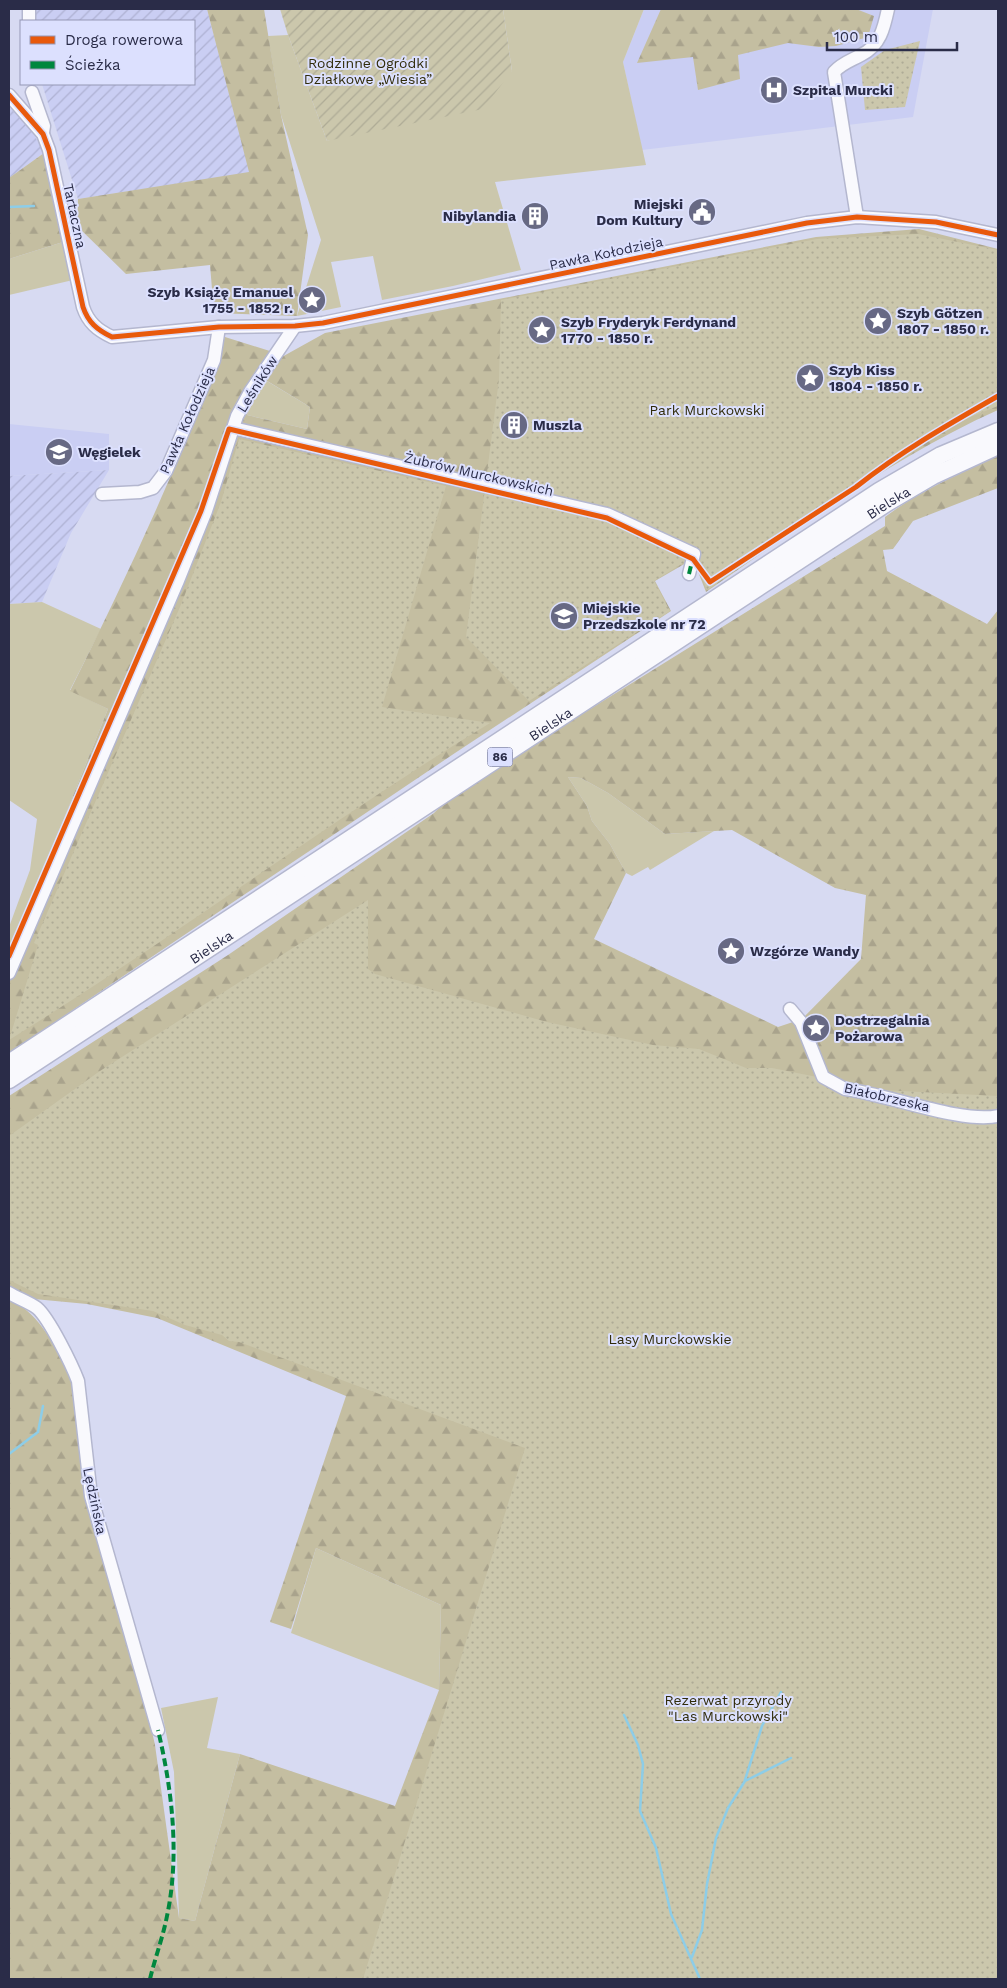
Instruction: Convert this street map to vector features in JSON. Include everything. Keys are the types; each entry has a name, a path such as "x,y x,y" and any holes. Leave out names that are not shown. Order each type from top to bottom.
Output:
{"main road":[{"name":"Bielska","path":"9,1063 879,491 941,455 998,431"},
{"name":"Bielska","path":"9,1080 887,503 933,476 998,446"}],"street":[{"path":"857,217 834,72 841,64 862,55 880,40 888,9"},
{"name":"Tartaczna","path":"32,88 20,106 43,134"},
{"name":"Tartaczna","path":"32,88 44,126 43,134 60,197 83,307 89,321 102,332"},
{"path":"9,95 20,106"},
{"name":"Pawła Kołodzieja","path":"102,332 112,337 123,337 219,328 295,326 374,312 763,231 857,217 936,222 998,235"},
{"name":"Leśników","path":"9,973 177,582 206,511 233,428 250,392 295,326"},
{"name":"Pawła Kołodzieja","path":"102,494 140,492 153,488 166,471 214,360 219,328"},
{"name":"Żubrów Murckowskich","path":"233,428 450,480 607,514 694,554 688,574"},
{"name":"Białobrzeska","path":"790,1009 801,1022 823,1076 830,1082 845,1089 951,1112 990,1118 998,1116"},
{"name":"Lędzińska","path":"9,1293 37,1308 48,1323 73,1367 78,1381 91,1496 158,1730"}],"shaded area":[{"path":"34,9 207,9 250,173 78,199 42,85 195,85 195,20 35,20"},
{"name":"Szpital Murcki","path":"644,9 933,9 913,117 642,150 623,62"},
{"path":"9,107 31,129 44,153 9,178"},
{"name":"Węgielek","path":"9,424 109,434 109,470 9,476"},
{"path":"109,470 71,533 42,602 9,604 9,476"}],"green space":[{"path":"207,9 264,9 281,115 308,235 297,316 214,313 210,265 126,274 77,226 78,199 249,172"},
{"name":"Rodzinne Ogródki Działkowe „Wiesia”","path":"280,9 503,9 512,71 483,109 327,141"},
{"path":"503,9 644,9 623,62 646,165 495,182 521,270 382,300 373,256 331,262 341,307 297,316 321,240 281,115 268,36 288,35 327,141 512,71"},
{"path":"661,9 856,9 874,16 868,37 836,46 819,47 788,43 738,55 740,79 698,90 693,57 637,63"},
{"path":"920,41 905,107 865,110 861,67 885,50"},
{"path":"44,153 63,242 9,259 9,178"},
{"path":"919,229 998,249 998,410 921,449 884,471 812,518 706,592 693,559 655,581 671,611 455,753 9,1053 9,955 108,709 70,691 173,472 225,337 273,352 247,415 307,429 310,407 264,379 280,358 325,333 816,237"},
{"name":"Park Murckowski","path":"918,234 998,250 998,406 942,428 707,590 693,557 654,581 670,611 529,701 466,637 499,379 501,300 817,239"},
{"path":"63,242 73,280 9,295 9,259"},
{"path":"262,378 310,407 307,429 247,415"},
{"path":"239,439 446,486 382,707 490,723 429,761 130,962 9,1040 38,945 34,943 180,607 221,502"},
{"name":"Rezerwat przyrody \"Las Murckowski\"","path":"998,456 998,488 913,521 893,549 883,550 887,571 987,624 998,610 998,1979 9,1979 9,1298 31,1314 47,1333 73,1379 155,1745 179,1918 195,1921 240,1754 395,1806 439,1690 441,1605 316,1548 291,1629 270,1622 346,1396 157,1318 87,1304 34,1299 9,1287 9,1096 228,955 434,813 453,794 885,526 885,517 912,499","holes":["568,777 581,778 608,793 665,834 732,830 835,888 866,895 861,959 802,1019 778,1027 594,939 626,873 610,844 592,821 587,806"]},
{"path":"42,602 101,629 70,690 108,709 9,955 9,927 30,870 37,819 9,800 9,604"},
{"path":"568,777 581,778 608,793 665,834 714,831 650,870 648,867 632,876 626,873 610,844 592,821 587,806"},
{"name":"Rezerwat przyrody \"Las Murckowski\"","path":"368,900 368,969 375,974 547,1022 653,1045 699,1049 746,1068 772,1068 882,1090 998,1096 998,1979 363,1979 525,1448 239,1342 229,1341 222,1335 185,1325 153,1311 38,1294 9,1280 9,1136 100,1071"},
{"path":"316,1548 441,1605 439,1690 291,1633"},
{"path":"218,1697 207,1748 240,1754 195,1921 179,1918 174,1772 161,1708"}],"waterway":[{"path":"9,207 34,206"},
{"path":"9,1454 38,1432 43,1406"},
{"path":"745,1780 762,1726 781,1692"},
{"path":"624,1715 638,1745 643,1764 640,1811 656,1848 671,1914 700,1979"},
{"path":"692,1957 702,1930 707,1884 716,1838 728,1808 745,1781 791,1758"}],"marked path":[{"path":"689,574 693,557"},
{"path":"150,1979 167,1916 171,1893 174,1846 167,1775 158,1730"}],"cycle path":[{"path":"9,95 43,134 49,150 83,307 94,325 112,337 219,327 295,326 323,323 807,223 857,217 936,222 998,235"},
{"path":"9,956 201,511 229,429 607,518 693,559 710,582 856,487 907,450 998,396"}],"place":[{"name":"Szpital Murcki","path":"774,90"},
{"name":"Miejski Dom Kultury","path":"702,212"},
{"name":"Nibylandia","path":"535,216"},
{"name":"Szyb Książę Emanuel 1755 - 1852 r.","path":"312,300"},
{"name":"Szyb Götzen 1807 - 1850 r.","path":"878,321"},
{"name":"Szyb Fryderyk Ferdynand 1770 - 1850 r.","path":"542,330"},
{"name":"Szyb Kiss 1804 - 1850 r.","path":"810,378"},
{"name":"Muszla","path":"514,425"},
{"name":"Węgielek","path":"59,452"},
{"name":"Miejskie Przedszkole nr 72","path":"564,616"},
{"name":"Wzgórze Wandy","path":"731,951"},
{"name":"Dostrzegalnia Pożarowa","path":"816,1028"}],"park label":[{"name":"Lasy Murckowskie","path":"670,1339"}]}
